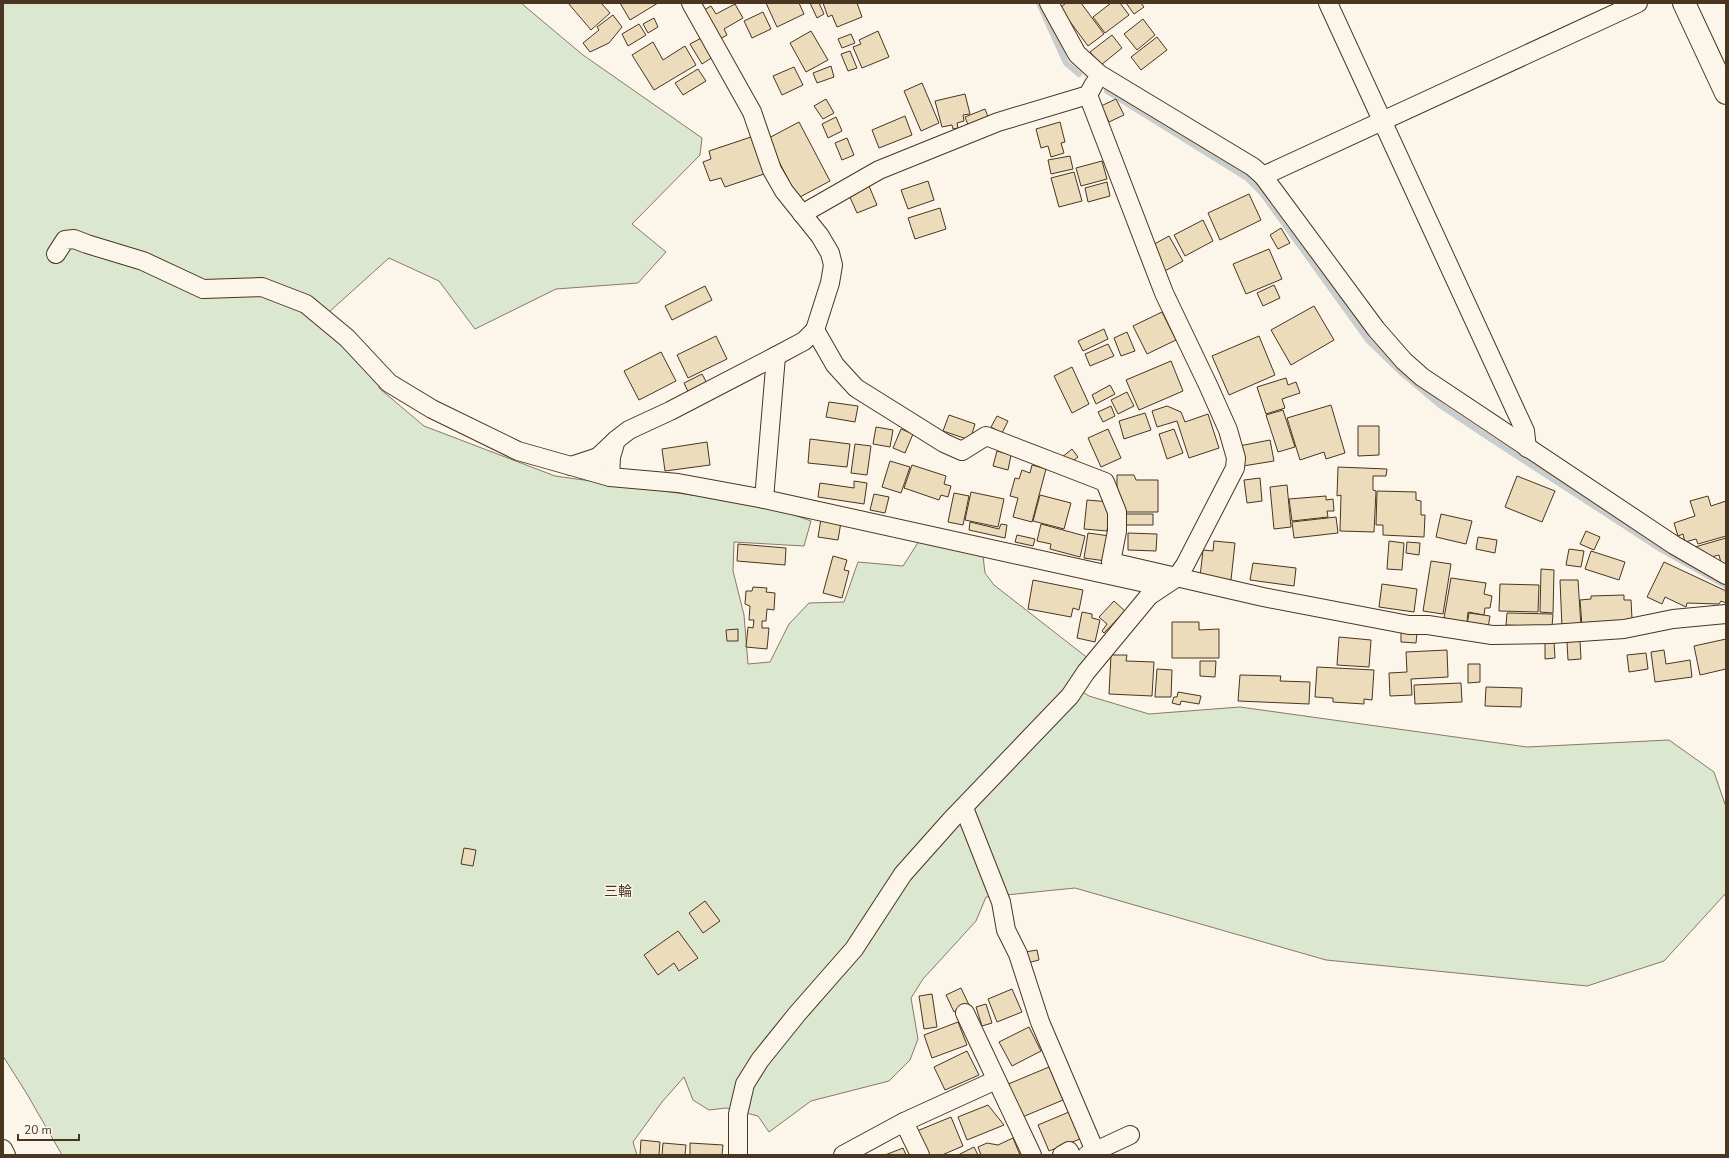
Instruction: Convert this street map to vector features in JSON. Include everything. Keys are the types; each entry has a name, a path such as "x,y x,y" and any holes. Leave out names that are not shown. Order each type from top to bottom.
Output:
{"main road":[{"path":"1684,3 1726,93"}],"street":[{"path":"571,466 598,457 629,430 670,411 804,341 815,330 830,283 833,265 830,253 820,236 802,214 772,170 752,112 691,3"},
{"path":"1049,3 1076,54 1099,74 1253,167 1263,176 1376,329 1404,361 1422,377 1674,545 1726,575"},
{"path":"1328,3 1524,431 1527,448"},
{"path":"1263,176 1638,3"},
{"path":"802,214 879,170 998,122 1088,94 1099,74"},
{"path":"738,1155 738,1114 745,1084 760,1060 796,1014 854,949 903,874 1070,696 1086,672 1150,596 1176,578 1185,566 1235,468 1236,458 1228,430 1164,293 1088,94"},
{"path":"56,254 65,240 74,239 143,261 203,289 262,287 306,304 347,338 389,383 432,409 518,451 610,477 678,483 764,499 1149,584 1176,578"},
{"path":"815,330 835,365 856,388 944,443 962,451 986,436 1105,482 1117,512 1117,531 1111,562 1263,597 1409,625 1428,625 1492,635 1551,634 1624,629 1673,620 1726,614"},
{"path":"764,499 776,356"},
{"path":"610,477 611,457 616,440"},
{"path":"964,808 1001,902 1006,930 1018,954 1040,1022 1091,1153 1130,1135"},
{"path":"965,1013 1032,1155"},
{"path":"842,1155 904,1122 996,1080"},
{"path":"904,1122 920,1155"},
{"path":"3,1149 6,1155"},
{"path":"1062,1155 1069,1151 1071,1155"}],"green space":[{"path":"3,3 521,3 583,55 702,138 700,155 632,224 666,252 638,283 556,289 475,329 439,281 389,258 329,312 375,355 379,388 424,426 555,476 757,504 811,521 804,546 734,542 733,571 744,615 748,664 770,662 789,624 809,603 844,602 858,562 903,566 919,541 983,556 985,573 994,585 1089,659 1071,684 1089,696 1149,714 1240,707 1527,747 1669,740 1714,772 1726,807 1726,893 1664,961 1587,986 1326,960 1075,888 986,897 976,921 923,979 911,998 918,1039 910,1060 889,1081 811,1101 769,1132 758,1116 726,1108 709,1110 693,1100 684,1077 662,1102 633,1142 637,1155 62,1155 3,1056"}],"building":[{"path":"568,3 601,3 610,13 591,30"},
{"path":"620,3 658,3 630,20"},
{"path":"766,3 799,3 804,14 777,27"},
{"path":"810,3 819,3 824,14 817,18"},
{"path":"823,3 857,3 862,17 837,27 832,15 828,17"},
{"path":"1066,3 1081,3 1104,34 1088,46 1060,8"},
{"path":"1111,3 1120,3 1129,15 1105,33 1093,17"},
{"path":"1126,3 1141,3 1144,7 1134,14"},
{"path":"735,4 743,18 724,29 727,35 715,42 699,13 711,6 716,14"},
{"path":"763,12 771,29 752,38 744,21"},
{"path":"613,15 622,27 609,43 590,52 583,43 599,30 597,27"},
{"path":"654,18 658,27 648,33 643,24"},
{"path":"1143,19 1155,35 1137,50 1124,34"},
{"path":"639,24 646,35 628,46 622,34"},
{"path":"811,31 828,60 806,72 790,43"},
{"path":"878,31 889,57 862,68 853,47 861,44 859,40"},
{"path":"851,34 855,43 842,48 838,39"},
{"path":"1112,35 1122,48 1101,65 1090,52"},
{"path":"705,36 716,55 702,64 690,44"},
{"path":"1157,37 1167,50 1141,70 1131,57"},
{"path":"653,42 663,60 685,46 696,65 654,90 632,55"},
{"path":"850,51 857,68 848,71 841,54"},
{"path":"831,66 834,77 817,83 813,73"},
{"path":"794,67 803,85 782,95 773,76"},
{"path":"698,69 706,81 683,95 675,83"},
{"path":"922,83 939,123 921,131 904,91"},
{"path":"965,94 970,114 963,115 964,121 957,123 958,128 953,129 952,125 942,127 935,101"},
{"path":"826,99 834,113 823,119 814,106"},
{"path":"1116,99 1124,115 1109,122 1101,106"},
{"path":"985,109 990,122 970,130 965,117"},
{"path":"905,116 912,135 879,148 872,130"},
{"path":"836,117 842,131 828,138 822,124"},
{"path":"799,122 830,181 798,198 767,139"},
{"path":"1060,122 1065,142 1061,143 1064,153 1051,157 1048,146 1041,148 1036,129"},
{"path":"751,137 764,174 725,187 721,178 710,181 703,162 711,159 709,151"},
{"path":"847,138 854,155 842,160 835,143"},
{"path":"1070,156 1073,169 1051,174 1048,160"},
{"path":"1102,161 1107,179 1081,186 1076,168"},
{"path":"1074,172 1082,201 1059,207 1051,178"},
{"path":"928,181 934,200 908,209 901,190"},
{"path":"1107,182 1110,196 1088,202 1085,188"},
{"path":"869,186 877,205 857,213 849,195"},
{"path":"1249,194 1261,220 1220,240 1208,213"},
{"path":"940,208 946,229 915,239 908,218"},
{"path":"1203,220 1213,241 1185,256 1174,235"},
{"path":"1281,228 1290,243 1278,249 1270,235"},
{"path":"1169,236 1183,261 1163,272 1149,247"},
{"path":"1269,249 1282,279 1246,294 1233,264"},
{"path":"1274,285 1280,298 1263,306 1257,293"},
{"path":"705,286 712,300 672,320 665,306"},
{"path":"1314,306 1334,340 1291,365 1271,330"},
{"path":"1162,312 1176,340 1147,354 1133,326"},
{"path":"1104,329 1108,339 1083,351 1078,341"},
{"path":"1127,332 1135,351 1121,356 1114,338"},
{"path":"716,336 727,359 688,378 677,355"},
{"path":"1259,336 1275,375 1229,395 1212,356"},
{"path":"1108,344 1114,356 1090,366 1085,354"},
{"path":"661,352 676,381 639,400 624,371"},
{"path":"1171,361 1183,391 1139,410 1126,380"},
{"path":"1072,367 1089,404 1072,413 1054,376"},
{"path":"702,374 709,387 690,396 684,383"},
{"path":"1286,378 1288,385 1296,382 1300,393 1282,399 1285,408 1266,414 1257,387"},
{"path":"1110,385 1115,394 1096,404 1092,395"},
{"path":"1127,392 1134,406 1118,414 1111,400"},
{"path":"829,402 858,406 855,422 826,417"},
{"path":"1331,405 1345,453 1326,459 1324,452 1300,460 1287,418"},
{"path":"1111,406 1115,416 1103,422 1098,412"},
{"path":"1167,406 1181,412 1185,422 1208,414 1219,448 1189,458 1177,421 1157,427 1152,411"},
{"path":"1283,410 1295,447 1278,452 1266,415"},
{"path":"1145,413 1151,430 1124,439 1119,421"},
{"path":"949,415 975,424 970,440 943,431"},
{"path":"997,416 1008,421 1002,433 991,427"},
{"path":"1358,426 1379,426 1379,455 1358,456"},
{"path":"876,427 893,430 890,447 873,444"},
{"path":"901,429 913,434 905,453 893,448"},
{"path":"1108,429 1121,458 1101,467 1088,438"},
{"path":"1174,429 1183,453 1167,459 1159,434"},
{"path":"810,439 850,444 847,467 808,463"},
{"path":"1270,440 1274,461 1243,466 1239,446"},
{"path":"707,442 710,465 665,471 662,449"},
{"path":"855,444 871,446 867,475 851,473"},
{"path":"1072,449 1078,457 1070,463 1061,458"},
{"path":"997,451 1011,455 1008,470 993,466"},
{"path":"890,461 910,467 901,493 882,487"},
{"path":"912,465 946,476 944,484 951,486 948,497 941,495 939,500 904,488"},
{"path":"1032,465 1046,469 1032,522 1013,517 1018,498 1010,496 1015,478 1019,479 1022,470 1030,473"},
{"path":"1338,467 1387,469 1386,476 1373,476 1373,490 1376,491 1374,532 1340,531 1341,495 1337,496"},
{"path":"1117,475 1134,475 1136,480 1158,480 1158,512 1117,512"},
{"path":"1517,476 1555,491 1542,522 1505,507"},
{"path":"1260,478 1262,501 1247,503 1244,480"},
{"path":"854,481 867,483 864,504 818,497 820,483 854,488"},
{"path":"1287,485 1291,527 1274,529 1270,487"},
{"path":"1377,491 1416,492 1416,500 1421,501 1421,515 1425,515 1424,537 1383,535 1383,525 1376,525"},
{"path":"971,492 1004,499 998,527 965,520"},
{"path":"954,493 969,496 963,525 948,522"},
{"path":"874,494 889,497 885,513 870,510"},
{"path":"1040,495 1071,503 1064,529 1033,521"},
{"path":"1326,496 1326,500 1333,499 1334,511 1327,511 1328,517 1292,521 1289,499"},
{"path":"1708,496 1711,506 1726,501 1726,536 1698,544 1696,539 1685,542 1683,534 1678,536 1674,523 1695,516 1690,501"},
{"path":"1087,500 1110,502 1107,531 1084,529"},
{"path":"1121,514 1153,514 1153,525 1125,525"},
{"path":"1441,514 1472,521 1466,544 1436,537"},
{"path":"1336,517 1338,533 1294,538 1292,522"},
{"path":"821,519 841,522 838,540 818,537"},
{"path":"970,522 999,529 1001,524 1007,525 1005,538 969,530"},
{"path":"1041,524 1085,536 1080,557 1050,549 1051,544 1037,541"},
{"path":"1586,531 1600,537 1594,550 1580,544"},
{"path":"1088,533 1110,536 1106,561 1084,558"},
{"path":"1128,533 1157,534 1156,551 1128,550"},
{"path":"1017,535 1035,539 1033,546 1015,542"},
{"path":"1478,537 1497,540 1495,553 1476,549"},
{"path":"1726,538 1726,566 1721,563 1719,555 1711,557 1695,547"},
{"path":"1214,541 1235,543 1231,580 1200,577 1203,550 1213,551"},
{"path":"1389,541 1404,543 1402,570 1387,569"},
{"path":"1407,542 1420,543 1419,555 1406,553"},
{"path":"738,544 786,548 785,565 737,561"},
{"path":"1569,549 1584,551 1581,567 1566,565"},
{"path":"1591,551 1625,562 1619,580 1585,569"},
{"path":"833,556 847,560 844,570 849,571 842,598 823,593"},
{"path":"1431,561 1451,564 1443,614 1423,611"},
{"path":"1664,562 1726,591 1726,603 1721,601 1719,604 1687,603 1686,607 1665,597 1662,604 1647,597"},
{"path":"1253,563 1296,568 1294,586 1250,580"},
{"path":"1541,569 1554,570 1553,613 1540,612"},
{"path":"1451,578 1486,583 1484,594 1492,596 1490,608 1485,608 1484,615 1468,612 1467,622 1444,618"},
{"path":"1033,580 1083,590 1079,610 1073,608 1071,617 1028,609"},
{"path":"1560,580 1578,580 1581,627 1562,628"},
{"path":"1382,584 1417,589 1414,612 1379,607"},
{"path":"1500,584 1539,585 1538,612 1499,611"},
{"path":"753,587 767,588 766,592 775,593 774,610 767,609 766,621 762,621 762,628 769,628 767,649 746,647 748,627 753,628 754,620 749,620 750,606 745,604 746,591 752,591"},
{"path":"1624,595 1624,600 1631,600 1632,619 1624,620 1624,624 1582,626 1580,600 1591,599 1591,596"},
{"path":"1114,601 1125,611 1104,633 1102,631 1107,624 1099,617"},
{"path":"1082,612 1092,614 1092,618 1100,620 1095,642 1077,638"},
{"path":"1469,613 1490,616 1488,628 1467,625"},
{"path":"1507,613 1553,614 1552,627 1506,625"},
{"path":"1172,622 1199,622 1199,630 1219,629 1219,658 1172,658"},
{"path":"738,629 738,641 727,641 726,630"},
{"path":"1401,632 1417,633 1416,643 1401,642"},
{"path":"1339,637 1371,640 1369,667 1337,665"},
{"path":"1726,639 1726,669 1700,675 1694,646"},
{"path":"1580,641 1581,659 1568,660 1567,642"},
{"path":"1545,642 1554,642 1555,658 1545,659"},
{"path":"1447,650 1448,677 1411,679 1412,695 1390,696 1389,673 1407,672 1406,652"},
{"path":"1664,650 1666,664 1690,660 1692,677 1655,682 1651,652"},
{"path":"1646,653 1648,669 1629,672 1627,655"},
{"path":"1111,655 1127,655 1126,661 1154,662 1152,696 1109,694"},
{"path":"1200,661 1216,661 1215,677 1200,676"},
{"path":"1468,664 1480,664 1480,682 1468,683"},
{"path":"1317,667 1374,670 1372,700 1364,699 1364,704 1333,702 1333,698 1315,697"},
{"path":"1157,669 1172,670 1171,697 1155,697"},
{"path":"1240,675 1281,676 1280,681 1310,682 1309,704 1238,701"},
{"path":"1461,683 1462,702 1415,704 1414,685"},
{"path":"1486,687 1522,688 1521,707 1485,706"},
{"path":"1178,692 1201,696 1199,704 1181,701 1180,705 1172,703 1174,697 1177,697"},
{"path":"464,848 476,850 473,866 461,864"},
{"path":"705,901 720,921 703,933 689,913"},
{"path":"678,931 698,958 679,971 674,963 658,975 644,955"},
{"path":"1037,950 1039,960 1027,963 1025,952"},
{"path":"961,988 969,1005 954,1012 946,995"},
{"path":"1012,989 1022,1012 997,1022 988,999"},
{"path":"932,994 937,1027 924,1029 919,996"},
{"path":"986,1004 992,1023 982,1026 976,1007"},
{"path":"958,1022 967,1045 932,1058 924,1035"},
{"path":"1029,1027 1041,1051 1012,1066 999,1042"},
{"path":"967,1051 979,1075 945,1090 934,1067"},
{"path":"1049,1067 1063,1100 1020,1118 1006,1085"},
{"path":"988,1105 1004,1125 967,1140 958,1117"},
{"path":"1069,1112 1080,1139 1049,1151 1038,1125"},
{"path":"951,1117 963,1146 942,1155 927,1155 917,1131"},
{"path":"1013,1138 1020,1155 981,1155 978,1147 987,1143 998,1145"},
{"path":"641,1140 660,1142 659,1155 640,1155"},
{"path":"663,1143 686,1145 685,1155 662,1155"},
{"path":"690,1143 723,1145 722,1155 690,1155"},
{"path":"974,1147 978,1155 958,1155"},
{"path":"903,1148 906,1155 885,1155"}],"waterway":[{"path":"1039,3 1066,63 1079,74"},
{"path":"1107,91 1247,178 1262,193 1368,340 1403,374 1440,405 1662,550 1726,586"}],"district":[{"name":"三輪","path":"618,891"}]}
